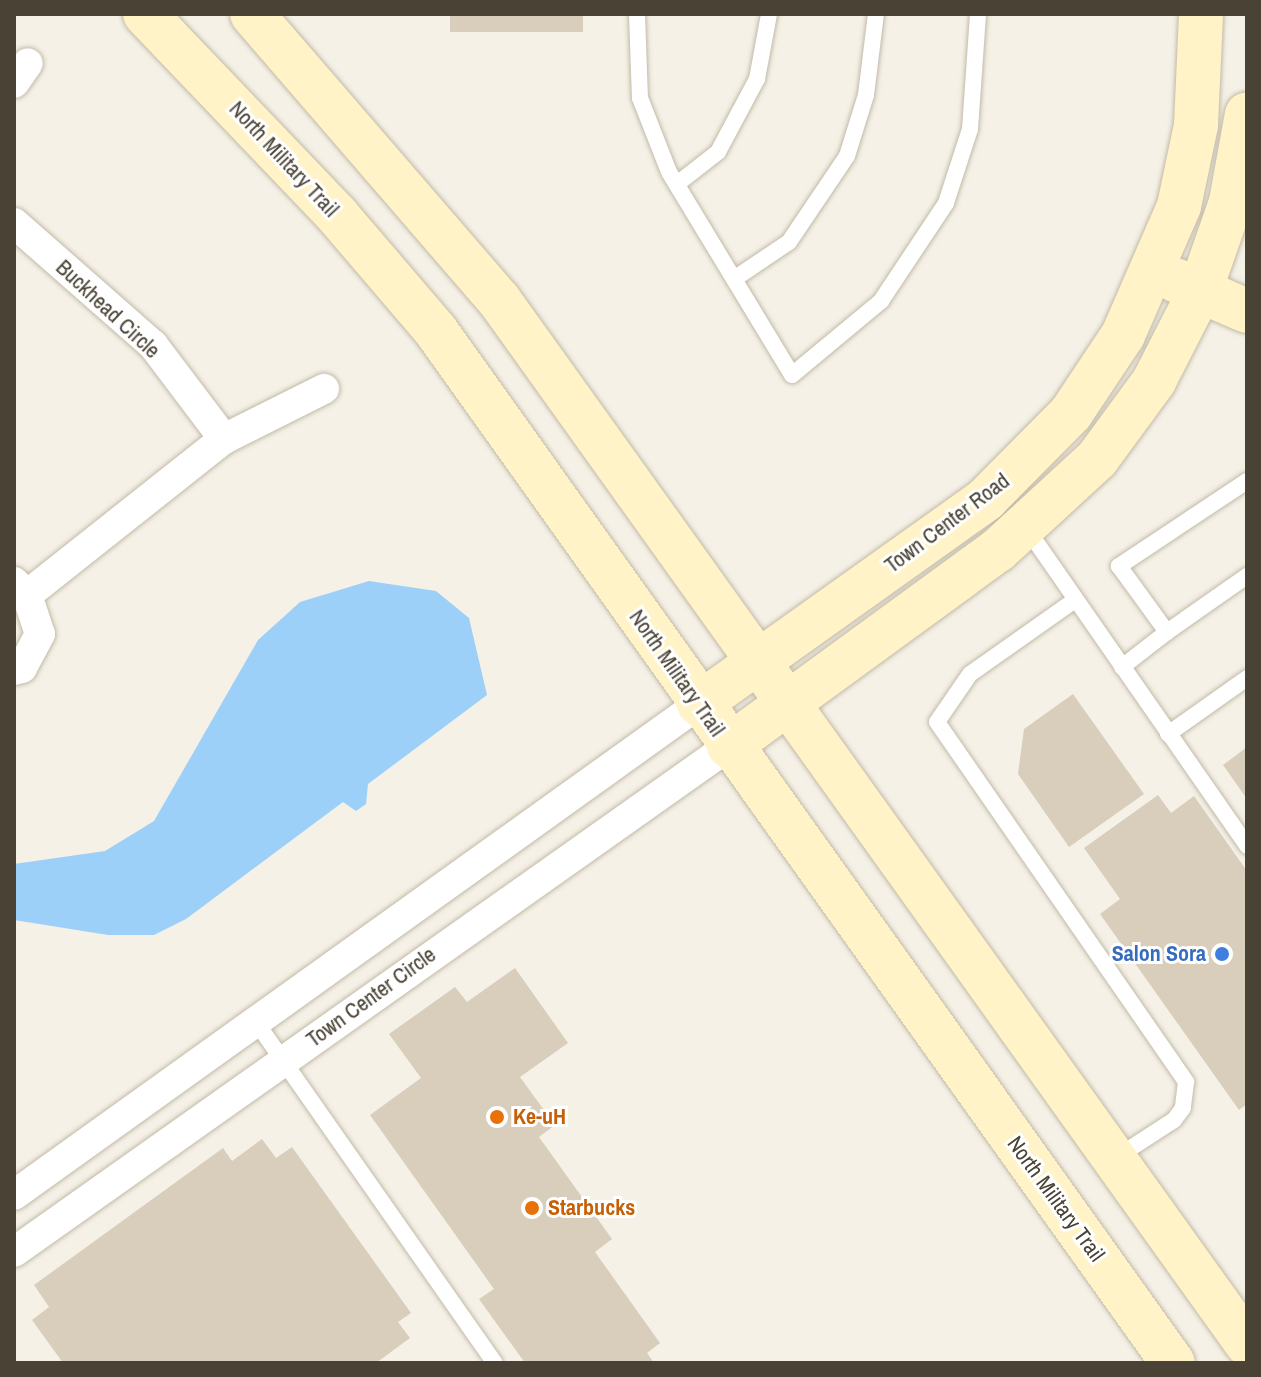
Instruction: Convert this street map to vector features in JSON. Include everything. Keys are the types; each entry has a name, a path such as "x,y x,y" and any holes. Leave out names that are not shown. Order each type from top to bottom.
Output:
{"main road":[{"name":"North Military Trail","path":"145,14 337,215 436,331 699,704 1173,1363"},
{"path":"252,14 499,300 760,660 1247,1344"},
{"name":"Town Center Road","path":"699,704 986,499 1046,443 1098,376 1154,271 1193,149 1201,14"},
{"path":"729,746 1026,528 1126,421 1179,337 1200,291 1231,202 1247,114"},
{"path":"1154,271 1247,311"}],"street":[{"name":"Buckhead Circle","path":"14,223 153,345 224,439"},
{"path":"14,670 22,668 40,634 20,588 224,439 324,389"},
{"name":"Town Center Circle","path":"14,1195 699,704"},
{"name":"Town Center Circle","path":"14,1252 729,746"}],"lane":[{"path":"637,14 640,98 677,184 792,375 881,301 946,203 970,129 978,14"},
{"path":"677,184 725,140 757,79 769,14"},
{"path":"734,279 789,242 847,156 866,95 876,14"},
{"path":"1167,632 1119,566 1247,481"},
{"path":"1026,528 1247,846"},
{"path":"1122,667 1247,576"},
{"path":"1075,600 970,674 937,722 1183,1075 1183,1108 1115,1158"},
{"path":"1168,734 1247,678"},
{"path":"256,1022 495,1363"}],"water":[{"path":"369,581 436,591 469,618 487,695 368,784 366,804 356,811 343,802 186,919 154,935 108,935 14,920 14,864 105,851 154,821 258,640 300,602"}],"building":[{"path":"450,14 583,14 583,32 450,32"},
{"path":"1073,694 1144,794 1069,847 1018,774 1024,729"},
{"path":"1247,747 1247,799 1223,765"},
{"path":"1158,795 1171,813 1194,796 1247,871 1247,1104 1239,1110 1100,914 1120,899 1084,848"},
{"path":"515,968 568,1043 520,1077 555,1125 539,1137 612,1239 595,1252 660,1343 647,1353 654,1363 525,1363 479,1299 494,1289 370,1115 421,1078 389,1034 455,987 467,1002"},
{"path":"262,1139 276,1158 292,1147 411,1313 398,1322 410,1338 376,1363 63,1363 32,1320 49,1307 34,1285 223,1148 232,1161"}],"place":[{"name":"Salon Sora","path":"1222,954"},
{"name":"Ke-uH","path":"497,1117"},
{"name":"Starbucks","path":"532,1208"}]}
